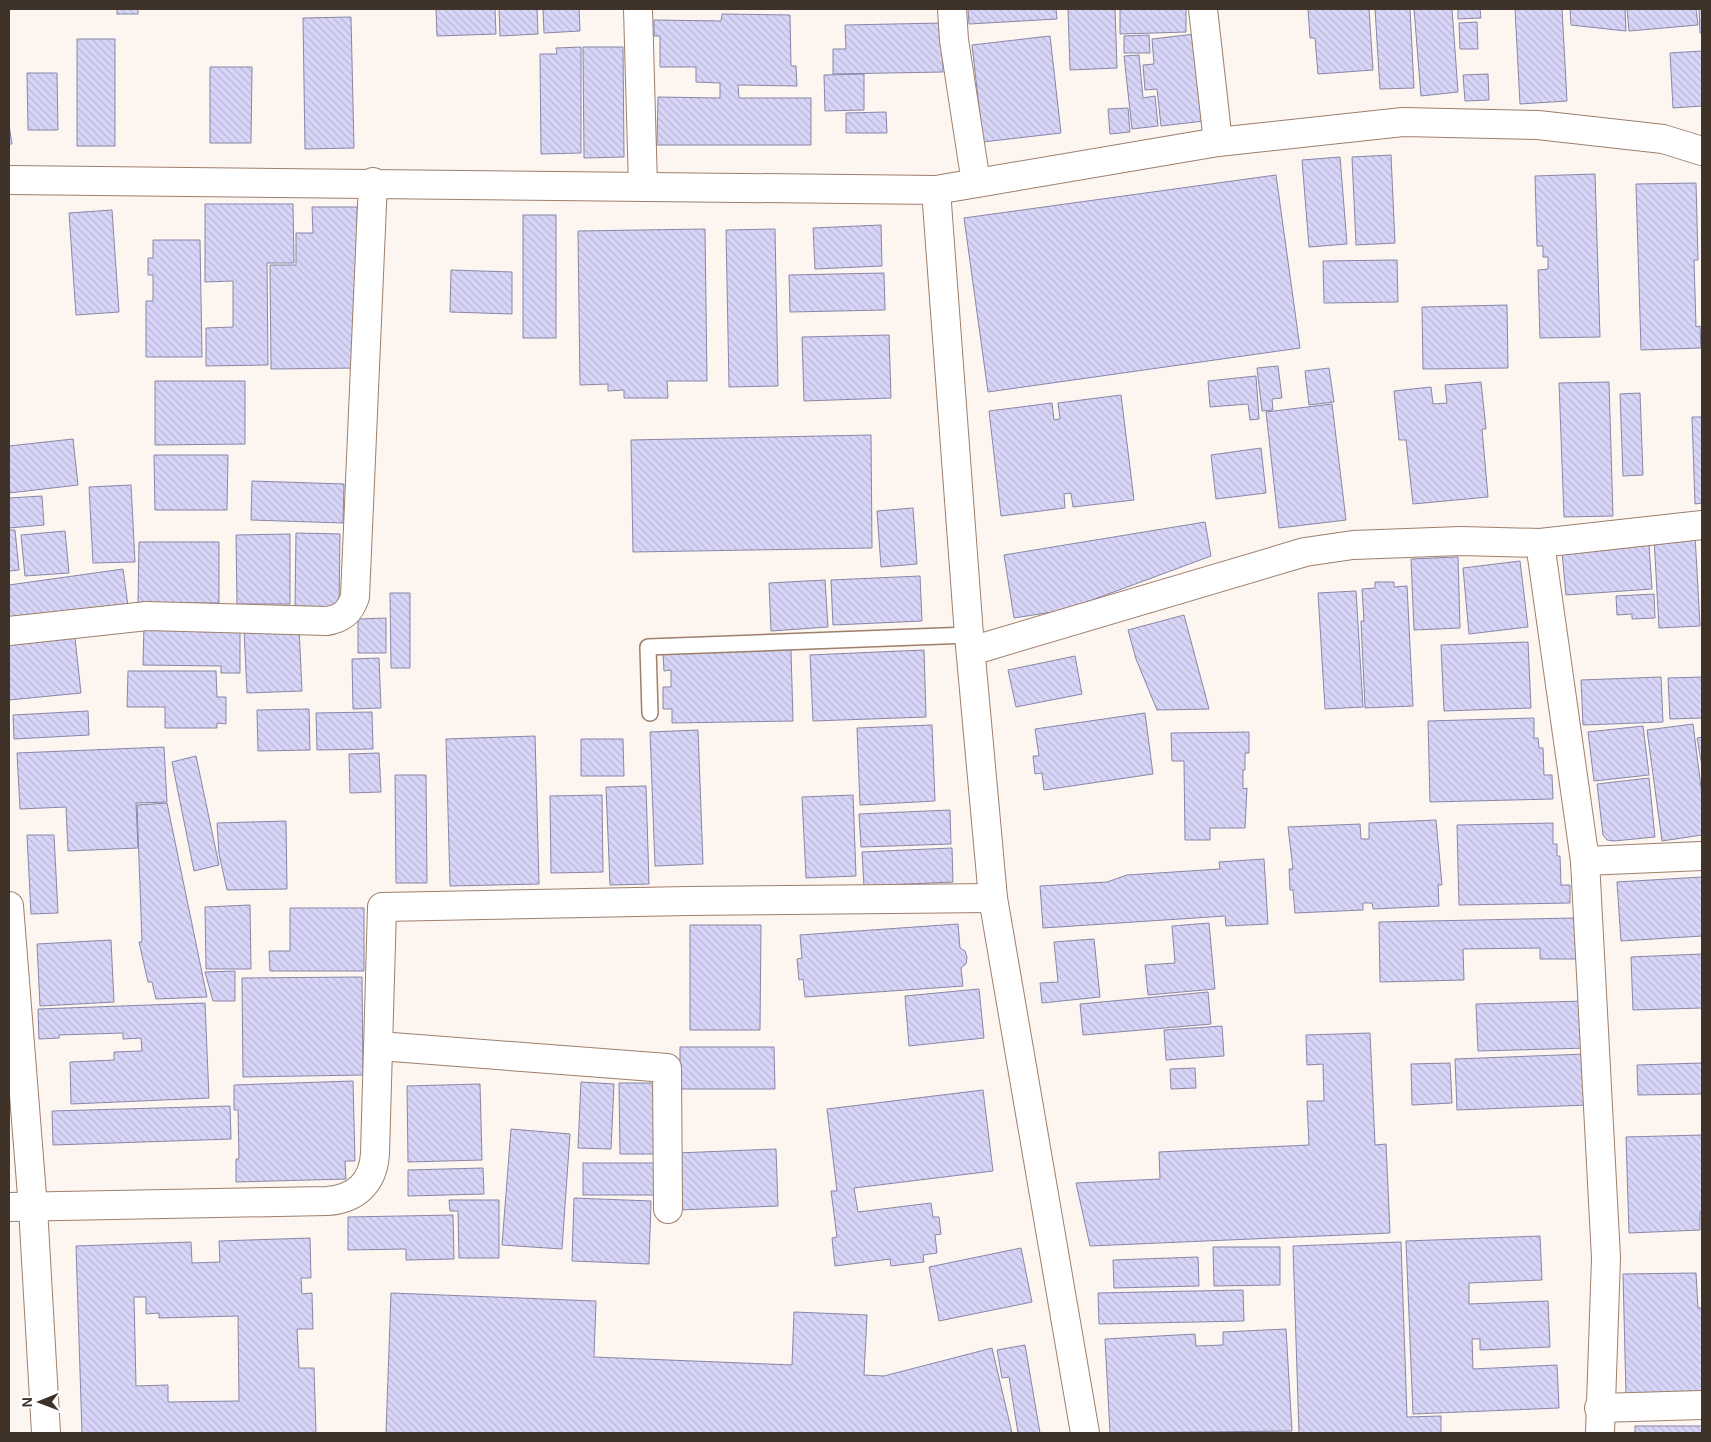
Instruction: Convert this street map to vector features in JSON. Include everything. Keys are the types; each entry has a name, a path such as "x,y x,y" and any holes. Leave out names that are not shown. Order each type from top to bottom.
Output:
{"street":[{"path":"638,9 643,187"},
{"path":"952,9 954,40 976,183"},
{"path":"1203,9 1218,142"},
{"path":"9,180 373,182 936,190 1218,142 1412,122 1538,125 1663,139 1702,151"},
{"path":"9,631 147,616 326,621 337,620 352,607 355,597 373,182"},
{"path":"936,190 970,643 993,898 1085,1433"},
{"path":"970,643 1305,552 1353,545 1460,541 1540,543 1702,524"},
{"path":"1540,543 1584,861 1606,1258 1599,1421 1702,1405"},
{"path":"1584,861 1702,856"},
{"path":"21,1207 327,1201 340,1200 352,1196 363,1188 370,1178 374,1166 382,907 993,898"},
{"path":"9,906 21,1207 46,1433"},
{"path":"379,1046 667,1068 668,1208"}],"lane":[{"path":"650,713 648,647 970,643"}],"building":[{"path":"117,9 138,9 138,14 117,14"},
{"path":"436,9 495,9 496,34 437,36"},
{"path":"499,9 537,9 538,34 500,36"},
{"path":"543,9 579,9 580,31 544,33"},
{"path":"968,9 1056,9 1057,19 969,24"},
{"path":"1068,9 1115,9 1117,68 1070,70"},
{"path":"1120,9 1186,9 1186,32 1120,34"},
{"path":"1308,9 1369,9 1373,70 1318,74 1315,38 1310,38"},
{"path":"1375,9 1410,9 1414,88 1380,89"},
{"path":"1414,9 1452,9 1458,92 1421,96"},
{"path":"1458,9 1480,9 1481,18 1458,19"},
{"path":"1515,9 1562,9 1567,101 1520,104"},
{"path":"1570,9 1625,9 1626,31 1571,25"},
{"path":"1627,9 1696,9 1698,25 1629,31"},
{"path":"1699,9 1702,9 1702,33 1700,33"},
{"path":"722,14 790,15 791,66 796,66 797,86 738,85 739,98 811,98 811,145 657,145 658,97 720,98 720,83 696,82 696,67 660,67 660,36 654,36 654,20 721,21"},
{"path":"351,17 354,148 305,149 303,18"},
{"path":"1477,22 1478,49 1460,49 1459,23"},
{"path":"942,23 943,72 833,74 833,49 846,49 845,25"},
{"path":"1195,34 1204,121 1161,126 1157,89 1145,90 1143,65 1154,64 1152,39"},
{"path":"1149,35 1150,53 1124,53 1124,36"},
{"path":"1050,36 1061,133 983,142 972,45"},
{"path":"77,39 115,39 115,146 77,146"},
{"path":"581,47 581,153 541,154 540,54 557,54 556,48"},
{"path":"583,47 623,47 624,157 584,158"},
{"path":"1702,51 1702,106 1673,108 1670,53"},
{"path":"1139,55 1143,98 1155,96 1158,126 1132,129 1124,56"},
{"path":"210,67 252,67 251,143 210,143"},
{"path":"27,73 57,73 58,130 28,130"},
{"path":"864,74 864,110 825,111 824,75"},
{"path":"1488,74 1489,100 1465,101 1463,75"},
{"path":"1128,108 1130,132 1110,134 1108,109"},
{"path":"886,112 887,133 846,133 846,113"},
{"path":"9,125 12,144 9,144"},
{"path":"1391,155 1395,243 1356,245 1352,157"},
{"path":"1340,157 1347,244 1309,247 1302,160"},
{"path":"1595,174 1600,337 1540,338 1538,270 1548,269 1548,257 1543,257 1543,246 1537,246 1535,176"},
{"path":"1276,175 1300,348 988,392 964,218"},
{"path":"1696,183 1698,260 1694,260 1696,327 1700,326 1701,348 1641,350 1636,184"},
{"path":"205,204 293,204 294,263 267,263 268,365 206,366 206,328 233,327 233,281 205,282"},
{"path":"312,207 357,207 358,368 271,369 270,265 296,265 296,233 313,233"},
{"path":"112,210 119,312 76,315 69,213"},
{"path":"523,215 556,215 556,338 523,338"},
{"path":"881,225 882,266 815,269 813,228"},
{"path":"705,229 707,381 667,381 668,398 624,398 624,390 608,391 608,384 580,385 578,231"},
{"path":"775,229 778,386 729,387 726,230"},
{"path":"153,240 200,240 202,357 146,357 146,301 153,301 153,275 148,275 148,258 153,258"},
{"path":"1397,260 1398,302 1324,303 1323,261"},
{"path":"451,270 512,272 512,314 450,312"},
{"path":"884,273 885,310 790,312 789,275"},
{"path":"1507,305 1508,368 1423,369 1422,307"},
{"path":"889,335 891,398 804,401 802,337"},
{"path":"1278,366 1282,398 1272,399 1273,410 1262,411 1257,368"},
{"path":"1329,368 1334,402 1309,405 1305,371"},
{"path":"1256,376 1259,419 1250,420 1248,404 1210,407 1208,381"},
{"path":"155,381 245,381 245,444 155,445"},
{"path":"1481,382 1486,429 1482,429 1488,497 1413,504 1406,440 1399,440 1394,391 1431,387 1433,404 1447,403 1445,385"},
{"path":"1609,382 1613,516 1564,517 1559,383"},
{"path":"1640,393 1643,475 1623,476 1620,394"},
{"path":"1121,395 1134,500 1073,507 1071,493 1064,494 1065,508 1001,516 989,411 1052,403 1054,420 1060,419 1058,403"},
{"path":"1332,404 1346,520 1279,528 1266,412"},
{"path":"1692,417 1702,417 1702,503 1695,504"},
{"path":"871,435 872,548 633,552 631,440"},
{"path":"73,439 78,485 9,493 9,446"},
{"path":"1261,448 1266,493 1216,499 1211,455"},
{"path":"154,455 228,455 227,510 155,510"},
{"path":"252,481 344,484 343,523 251,520"},
{"path":"131,485 135,562 93,563 89,487"},
{"path":"42,496 44,525 9,528 9,498"},
{"path":"913,508 917,564 881,567 877,511"},
{"path":"1205,522 1211,556 1065,610 1014,618 1004,555"},
{"path":"9,530 15,530 19,570 9,571"},
{"path":"65,531 69,573 25,576 21,535"},
{"path":"296,533 340,534 339,607 295,606"},
{"path":"290,534 290,604 237,604 236,535"},
{"path":"1695,535 1700,626 1659,628 1654,538"},
{"path":"139,542 219,542 219,603 138,603"},
{"path":"1649,545 1652,589 1566,595 1562,552"},
{"path":"1458,557 1460,628 1414,630 1411,559"},
{"path":"1520,561 1528,627 1469,634 1463,568"},
{"path":"123,569 128,606 9,623 9,585"},
{"path":"920,576 922,621 833,625 831,580"},
{"path":"825,580 828,627 771,631 769,583"},
{"path":"1375,582 1394,582 1394,587 1407,586 1413,706 1365,708 1361,621 1364,621 1362,589 1375,588"},
{"path":"1356,591 1363,707 1325,709 1318,593"},
{"path":"390,593 410,593 410,668 391,668"},
{"path":"1654,594 1655,618 1632,619 1632,614 1617,615 1616,596"},
{"path":"1184,615 1209,709 1157,710 1136,659 1128,630"},
{"path":"386,618 386,653 358,653 358,619"},
{"path":"144,625 240,626 240,673 221,673 221,666 143,665"},
{"path":"299,628 302,691 247,693 244,630"},
{"path":"75,638 81,693 9,700 9,645"},
{"path":"1528,642 1531,708 1444,711 1441,645"},
{"path":"791,650 793,721 672,723 672,709 663,709 663,687 671,687 671,670 664,671 663,653"},
{"path":"924,650 926,717 813,721 810,655"},
{"path":"1075,656 1082,694 1016,707 1008,670"},
{"path":"379,658 381,708 353,709 352,659"},
{"path":"128,671 216,671 217,697 226,697 226,724 217,723 217,728 165,728 165,707 127,707"},
{"path":"1661,677 1663,722 1583,725 1581,680"},
{"path":"1702,677 1702,718 1670,719 1668,678"},
{"path":"309,709 310,750 258,751 257,710"},
{"path":"88,711 89,735 14,739 13,715"},
{"path":"372,712 373,749 317,750 316,713"},
{"path":"1145,713 1153,774 1044,790 1042,773 1035,774 1033,756 1039,756 1035,729"},
{"path":"1534,718 1534,738 1538,738 1539,748 1543,748 1544,775 1552,775 1553,799 1430,802 1428,721"},
{"path":"1693,724 1702,795 1702,835 1662,841 1647,730"},
{"path":"932,725 935,801 860,805 857,728"},
{"path":"1643,726 1649,775 1594,781 1588,732"},
{"path":"698,730 703,864 655,866 650,732"},
{"path":"1249,732 1249,753 1245,753 1245,770 1243,770 1243,789 1247,788 1245,828 1210,828 1210,840 1185,840 1184,761 1172,761 1171,733"},
{"path":"535,736 539,884 450,886 446,739"},
{"path":"1702,737 1702,766 1697,738"},
{"path":"581,739 623,739 624,776 581,776"},
{"path":"164,747 167,802 136,803 138,848 68,851 66,807 20,809 17,753"},
{"path":"379,753 381,792 350,793 349,754"},
{"path":"196,756 219,865 194,871 172,762"},
{"path":"395,775 426,775 427,883 396,883"},
{"path":"1649,778 1655,837 1607,840 1603,835 1597,784"},
{"path":"646,786 649,884 610,885 606,787"},
{"path":"602,795 603,872 551,873 550,796"},
{"path":"853,795 856,876 806,878 802,797"},
{"path":"167,803 207,997 156,999 152,982 148,982 139,942 142,942 137,805"},
{"path":"950,810 951,844 861,847 859,814"},
{"path":"1436,820 1442,885 1438,885 1439,906 1373,909 1372,903 1363,903 1363,910 1295,913 1293,890 1290,890 1289,869 1293,869 1288,827 1360,824 1361,839 1369,839 1369,823"},
{"path":"286,821 287,889 227,890 219,854 217,823"},
{"path":"1553,823 1553,844 1557,844 1557,856 1560,856 1561,885 1570,885 1570,903 1459,905 1457,825"},
{"path":"27,835 54,835 58,913 31,914"},
{"path":"952,848 953,882 864,886 862,852"},
{"path":"1264,859 1268,924 1226,926 1225,916 1043,928 1040,886 1107,882 1127,875 1220,869 1219,862"},
{"path":"1702,877 1702,936 1621,941 1617,882"},
{"path":"250,905 251,969 206,969 205,907"},
{"path":"290,908 364,908 364,971 270,971 269,951 290,951"},
{"path":"1575,918 1576,959 1540,959 1540,948 1463,949 1464,980 1380,982 1379,922"},
{"path":"1209,923 1215,989 1148,995 1145,965 1175,963 1172,926"},
{"path":"958,924 960,948 965,951 967,957 966,964 961,968 963,986 805,997 803,979 799,980 797,959 802,958 800,935"},
{"path":"690,925 761,925 760,1030 690,1030"},
{"path":"1094,939 1100,997 1042,1003 1040,983 1058,982 1054,942"},
{"path":"111,940 114,1002 40,1006 37,944"},
{"path":"1702,954 1702,1008 1633,1010 1631,957"},
{"path":"235,971 235,1001 213,1001 205,972"},
{"path":"362,977 363,1075 243,1077 242,978"},
{"path":"979,989 984,1038 909,1046 905,996"},
{"path":"1208,992 1211,1024 1083,1035 1080,1004"},
{"path":"1586,1001 1588,1048 1478,1051 1476,1004"},
{"path":"205,1003 209,1098 71,1104 70,1062 114,1060 114,1052 142,1051 141,1038 123,1039 123,1033 59,1035 59,1038 39,1039 38,1009"},
{"path":"1222,1026 1224,1056 1166,1060 1164,1030"},
{"path":"1370,1033 1375,1145 1386,1144 1390,1233 1090,1246 1076,1183 1160,1179 1159,1152 1309,1145 1307,1101 1324,1101 1323,1064 1307,1065 1306,1035"},
{"path":"680,1047 774,1047 775,1089 680,1089"},
{"path":"1586,1054 1588,1105 1457,1110 1455,1059"},
{"path":"1450,1063 1452,1103 1412,1105 1411,1064"},
{"path":"1702,1063 1702,1094 1638,1095 1637,1065"},
{"path":"1195,1068 1196,1088 1171,1089 1170,1069"},
{"path":"353,1081 355,1161 345,1161 346,1179 236,1182 236,1159 239,1159 238,1110 234,1110 234,1085"},
{"path":"581,1082 614,1084 611,1149 578,1148"},
{"path":"619,1083 655,1083 656,1154 620,1154"},
{"path":"480,1084 482,1160 408,1162 407,1086"},
{"path":"983,1090 993,1171 854,1188 858,1212 931,1203 933,1217 939,1217 941,1234 935,1235 937,1253 923,1255 924,1262 891,1266 890,1259 835,1266 832,1238 837,1237 831,1191 837,1191 827,1109"},
{"path":"230,1106 231,1139 53,1145 52,1111"},
{"path":"511,1129 570,1134 562,1249 502,1245"},
{"path":"1702,1135 1702,1212 1700,1212 1700,1230 1629,1233 1626,1137"},
{"path":"776,1149 778,1206 679,1210 677,1153"},
{"path":"583,1163 659,1163 659,1195 583,1195"},
{"path":"483,1168 484,1194 408,1196 408,1170"},
{"path":"574,1198 651,1201 649,1264 572,1261"},
{"path":"449,1200 499,1200 499,1258 459,1258 458,1211 450,1211"},
{"path":"453,1215 454,1259 406,1260 406,1249 348,1250 348,1217"},
{"path":"1540,1236 1542,1280 1469,1283 1469,1304 1548,1301 1550,1347 1480,1350 1480,1339 1472,1339 1473,1369 1557,1365 1559,1408 1413,1414 1406,1241"},
{"path":"310,1238 311,1278 301,1278 302,1294 312,1293 313,1329 297,1329 299,1368 314,1368 316,1433 82,1433 76,1246 191,1242 192,1263 220,1262 219,1241","holes":["134,1297 146,1297 146,1314 159,1313 159,1318 238,1316 239,1401 168,1402 168,1385 136,1386"]},
{"path":"1401,1242 1407,1417 1441,1416 1441,1433 1299,1433 1293,1246"},
{"path":"1213,1247 1280,1247 1280,1285 1214,1286"},
{"path":"1021,1248 1032,1302 939,1321 929,1267"},
{"path":"1198,1257 1199,1286 1114,1288 1113,1260"},
{"path":"1696,1273 1698,1308 1702,1308 1702,1393 1626,1395 1623,1274"},
{"path":"1243,1290 1244,1321 1099,1324 1098,1293"},
{"path":"391,1293 596,1301 594,1357 792,1365 794,1312 867,1315 864,1375 884,1376 992,1348 1012,1433 386,1433"},
{"path":"1286,1329 1292,1431 1110,1433 1105,1339 1195,1334 1196,1346 1223,1345 1223,1332"},
{"path":"1025,1345 1040,1433 1018,1433 1009,1377 1002,1378 997,1350"},
{"path":"1635,1426 1702,1426 1702,1433 1635,1433"}]}
